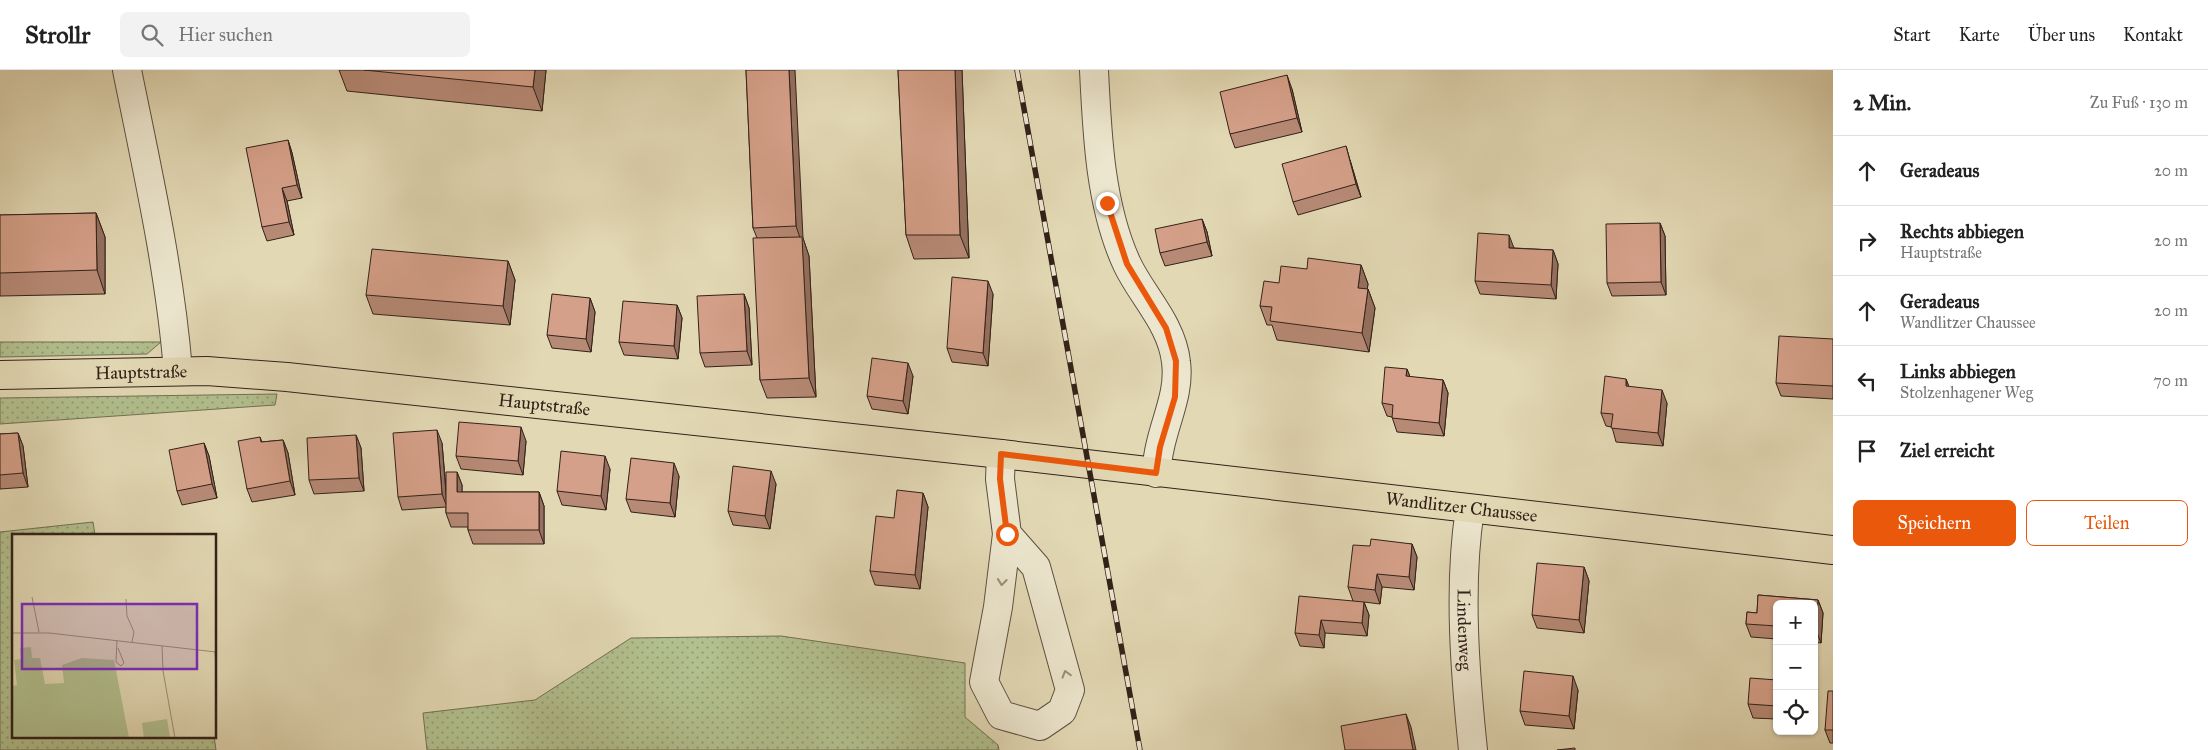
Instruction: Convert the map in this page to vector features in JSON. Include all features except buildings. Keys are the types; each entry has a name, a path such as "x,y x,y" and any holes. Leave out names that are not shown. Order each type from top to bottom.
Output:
{"main road":[{"name":"Hauptstraße","path":"0,375 178,371 287,377 1088,465"},
{"name":"Wandlitzer Chaussee","path":"1088,465 1833,550"}],"street":[{"path":"127,70 151,188 175,336 178,371"},
{"path":"1094,70 1101,165 1107,203 1127,264 1166,328 1176,361 1175,397 1160,447 1156,473"},
{"path":"1001,454 1000,479 1007,534 998,607 984,682 1001,715 1040,726 1062,711 1070,690 1036,566 1007,534"},
{"name":"Lindenweg","path":"1470,509 1465,573 1466,678 1474,750"}],"green space":[{"path":"0,342 161,342 147,354 0,357"},
{"path":"277,394 275,405 0,424 0,398"},
{"path":"93,522 95,534 12,534 12,738 214,738 216,750 0,750 0,532"},
{"path":"781,636 965,663 965,717 998,745 999,750 427,750 423,713 535,700 631,638"}],"railway":[{"path":"1017,70 1140,750"}],"route":[{"path":"1007,534 1000,479 1001,454 1156,473 1160,447 1175,397 1176,361 1166,328 1127,264 1107,203"}]}
